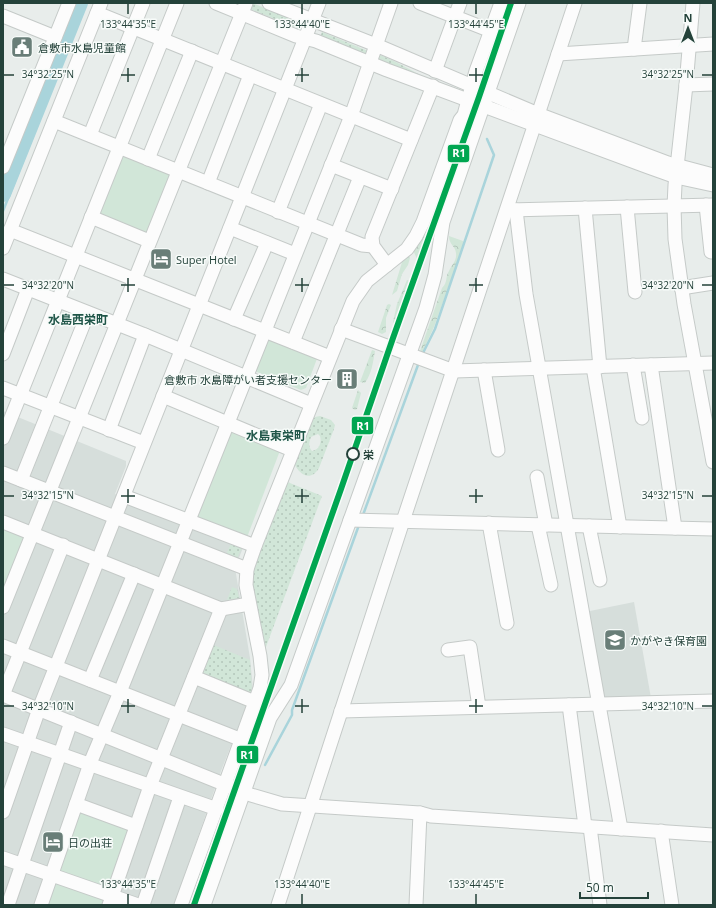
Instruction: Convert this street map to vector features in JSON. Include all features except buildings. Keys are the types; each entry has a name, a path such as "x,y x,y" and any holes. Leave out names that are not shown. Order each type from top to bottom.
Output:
{"street":[{"path":"3,167 6,149 69,3"},
{"path":"90,135 143,3"},
{"path":"3,438 177,3"},
{"path":"216,3 243,8 296,36 316,41 387,70 468,99 486,100 677,172 713,184"},
{"path":"269,3 376,45 472,87 486,100"},
{"path":"3,812 39,709 319,3"},
{"path":"41,905 102,734 163,586 351,116 391,3"},
{"path":"436,72 460,3"},
{"path":"181,905 260,688 262,675 260,656 246,585 247,569 255,546 292,450 353,301 367,281 407,249 420,229 460,120 464,114 501,3"},
{"path":"204,905 270,718 291,685 410,354 431,292 443,222 520,3"},
{"path":"278,905 403,521 511,210 537,119 575,3"},
{"path":"634,49 640,3"},
{"path":"693,3 674,206 675,239 681,288 713,462"},
{"path":"423,4 491,31"},
{"path":"3,248 99,8 133,28 411,140"},
{"path":"4,603 243,8"},
{"path":"3,16 55,37"},
{"path":"558,54 713,44"},
{"path":"148,159 192,52"},
{"path":"208,183 250,75"},
{"path":"686,85 713,84"},
{"path":"387,265 373,246 372,237 433,86"},
{"path":"278,212 321,104"},
{"path":"54,121 362,245 373,246"},
{"path":"331,165 392,189"},
{"path":"677,172 713,175"},
{"path":"293,342 360,176"},
{"path":"511,210 710,205 711,252"},
{"path":"627,207 636,292"},
{"path":"585,208 597,367 620,527"},
{"path":"511,210 621,829"},
{"path":"91,217 149,241"},
{"path":"230,228 295,254"},
{"path":"10,230 330,357"},
{"path":"234,319 267,243"},
{"path":"3,279 182,350 311,404"},
{"path":"681,288 713,283"},
{"path":"3,354 28,289"},
{"path":"21,480 88,313"},
{"path":"341,328 454,371 713,363"},
{"path":"109,430 145,336"},
{"path":"651,365 675,528"},
{"path":"633,366 642,418"},
{"path":"484,370 498,450"},
{"path":"3,388 144,443"},
{"path":"163,396 292,450"},
{"path":"3,473 247,569"},
{"path":"537,477 542,525 551,585"},
{"path":"124,496 255,546"},
{"path":"350,520 713,529"},
{"path":"3,522 99,559 221,609 249,604"},
{"path":"488,523 507,622"},
{"path":"589,526 600,580"},
{"path":"63,545 19,652 4,698 39,709 244,792 282,804 420,813 431,816 713,835"},
{"path":"90,680 134,574"},
{"path":"110,900 150,786 221,609"},
{"path":"3,646 242,740"},
{"path":"448,650 470,647 479,707"},
{"path":"194,677 255,702"},
{"path":"341,711 713,701"},
{"path":"568,704 600,905"},
{"path":"8,905 70,722"},
{"path":"3,734 59,755 217,809"},
{"path":"143,905 180,797"},
{"path":"76,804 136,826"},
{"path":"416,905 420,813"},
{"path":"661,831 672,905"},
{"path":"3,858 52,875 110,900 138,905"}],"shaded area":[{"path":"3,411 126,461 126,466 115,494 244,545 235,568 250,658 253,689 221,771 174,905 3,905"},
{"path":"634,602 651,698 601,700 585,612"}],"green space":[{"path":"252,3 299,22 297,28 250,9 250,4"},
{"path":"322,32 368,51 367,55 320,37"},
{"path":"378,54 396,62 424,77 376,59"},
{"path":"121,154 172,175 147,236 95,215"},
{"path":"449,167 451,168 417,259 413,250"},
{"path":"449,236 463,241 464,244 434,327 421,355 419,354 442,288 456,258 456,253"},
{"path":"409,255 410,258 408,265 402,274 397,291 392,295 403,259"},
{"path":"407,280 410,281 394,324 393,322 397,304"},
{"path":"387,305 391,305 386,318 386,332 382,334 378,332"},
{"path":"266,335 318,356 306,388 301,390 252,370"},
{"path":"372,350 375,351 369,375 365,383 360,382"},
{"path":"358,390 361,393 357,409 355,410 352,408"},
{"path":"320,416 331,420 335,425 319,468 316,472 309,476 302,474 294,463 315,417","holes":["318,434 321,441 319,446 312,451 309,444 311,437"]},
{"path":"231,427 281,448 246,540 192,519"},
{"path":"285,481 322,496 263,655 251,574"},
{"path":"3,527 28,537 3,597"},
{"path":"232,541 243,545 236,561 225,557"},
{"path":"232,587 237,589 239,598 227,600"},
{"path":"211,644 250,660 252,689 249,695 205,677 202,672"},
{"path":"78,808 131,827 111,888 57,871"},
{"path":"53,881 107,901 106,905 45,905"}],"waterway":[{"path":"3,194 80,3"},
{"path":"3,211 86,3"},
{"path":"422,355 435,329 494,155 487,139"},
{"path":"363,515 418,365"},
{"path":"265,765 292,715 292,710 359,525"}],"railway":[{"path":"194,905 203,880"}],"transit line":[{"name":"R1","path":"194,905 511,3"}],"place":[{"name":"倉敷市水島児童館","path":"22,47"},
{"name":"Super Hotel","path":"161,259"},
{"name":"倉敷市 水島障がい者支援センター","path":"347,379"},
{"name":"栄","path":"353,454"},
{"name":"かがやき保育園","path":"615,640"},
{"name":"日の出荘","path":"53,842"}],"district":[{"name":"水島西栄町","path":"78,319"},
{"name":"水島東栄町","path":"276,435"}]}
